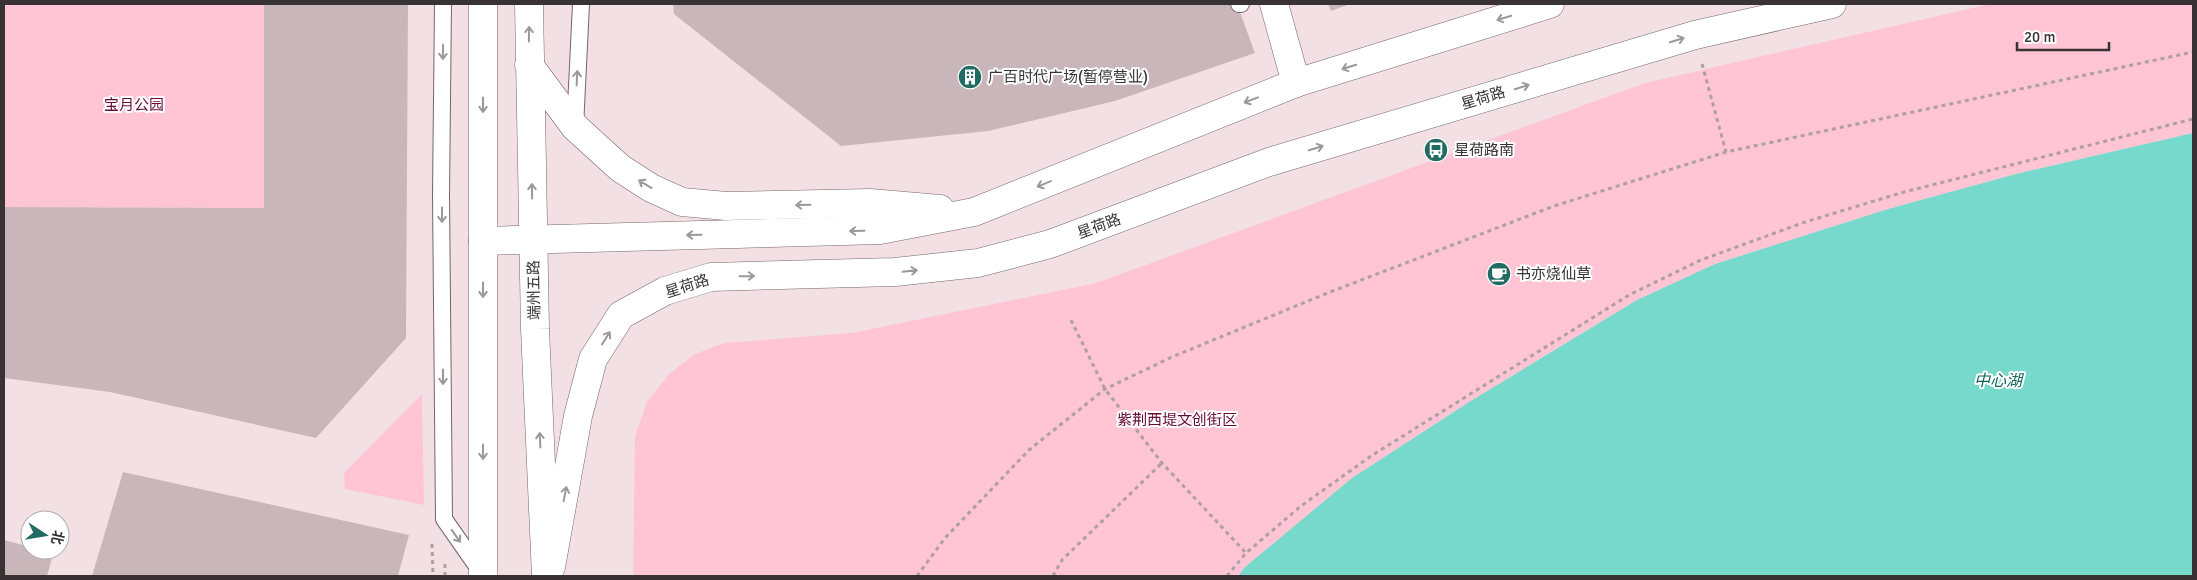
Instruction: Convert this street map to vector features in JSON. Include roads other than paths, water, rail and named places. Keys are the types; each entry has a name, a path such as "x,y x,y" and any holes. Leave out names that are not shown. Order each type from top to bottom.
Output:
{"street":[{"path":"483,4 483,576"},
{"name":"端州五路","path":"529,4 535,339 548,576"},
{"path":"1274,4 1296,83"},
{"path":"483,241 604,236 880,230 974,212 1296,83 1550,4"},
{"name":"星荷路","path":"548,576 578,416 593,359 621,315 665,291 711,277 895,272 978,263 1050,244 1269,162 1694,35 1832,4"},
{"path":"529,65 574,127 620,168 651,188 682,202 726,206 870,203 974,212"}],"lane":[{"path":"443,4 444,519 483,576"},
{"path":"574,127 581,4"}],"water":[{"name":"中心湖","path":"2193,133 2193,576 1238,576 1245,567 1352,478 1469,402 1637,300 1715,264 1888,209 2016,174"}],"place":[{"name":"广百时代广场(暂停营业)","path":"970,77"},
{"name":"星荷路南","path":"1436,150"},
{"name":"书亦烧仙草","path":"1499,274"}],"park label":[{"name":"宝月公园","path":"134,105"},
{"name":"紫荆西堤文创街区","path":"1177,420"}]}
